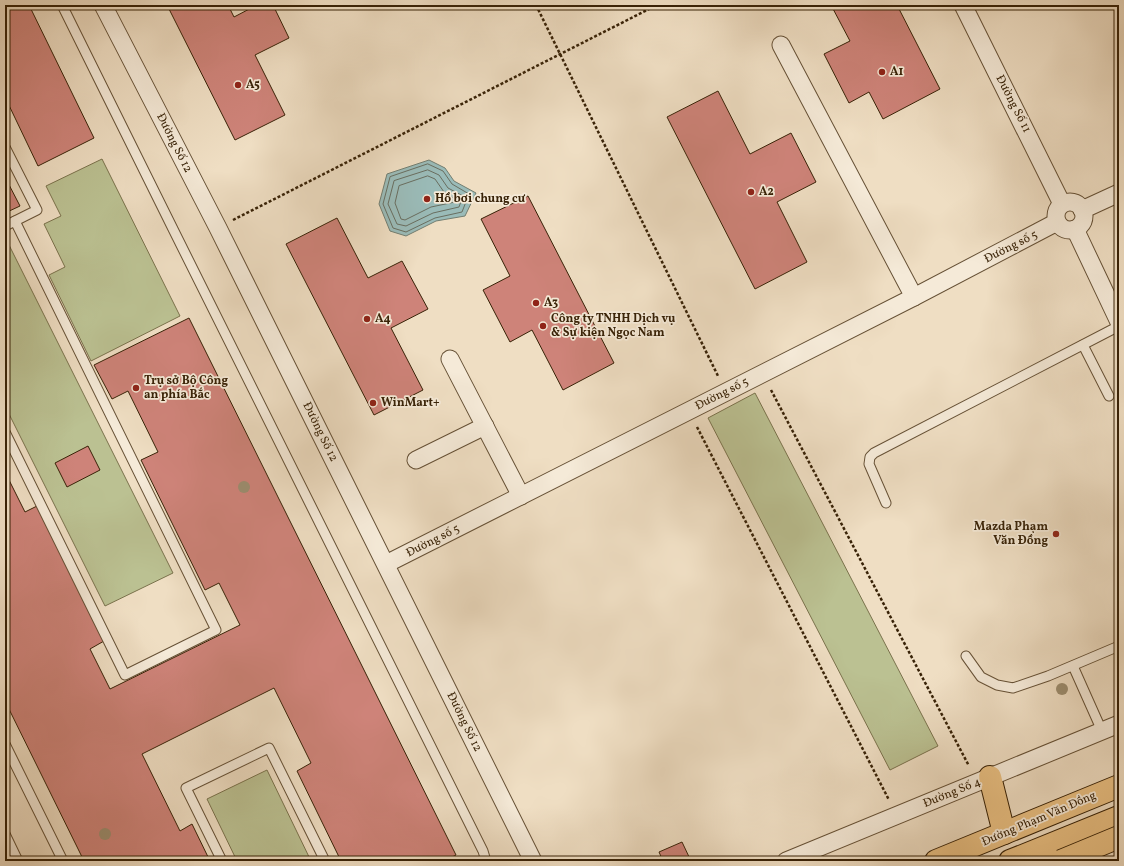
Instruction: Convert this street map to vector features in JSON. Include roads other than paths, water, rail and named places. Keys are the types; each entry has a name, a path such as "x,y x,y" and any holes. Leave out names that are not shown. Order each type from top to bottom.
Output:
{"main road":[{"path":"984,780 1004,833"},
{"name":"Đường Phạm Văn Đồng","path":"936,861 1119,786"},
{"path":"1010,861 1119,817"},
{"path":"1062,859 1119,832"},
{"path":"1062,859 1119,838"}],"street":[{"name":"Đường Số 12","path":"103,5 218,228 533,861"},
{"name":"Đường Số 11","path":"963,5 1062,204"},
{"path":"781,45 914,297"},
{"path":"1082,210 1119,193"},
{"path":"1072,202 1080,206 1082,210 1084,219 1079,227 1075,229 1066,230 1057,222 1056,211 1062,204 1072,202"},
{"name":"Đường số 5","path":"386,564 914,297 1057,222"},
{"path":"1075,229 1119,322"},
{"path":"450,359 521,496"},
{"path":"416,460 485,426"},
{"name":"Đường Số 4","path":"786,861 1119,724"}],"lane":[{"path":"62,5 483,851 486,861"},
{"path":"5,147 36,210 5,226"},
{"path":"5,432 125,675 216,630 15,221"},
{"path":"886,503 869,464 870,457 874,453 1119,326"},
{"path":"1084,345 1109,396"},
{"path":"966,656 981,677 998,685 1013,688 1048,676 1119,646"},
{"path":"1073,666 1102,731"},
{"path":"5,744 63,861"},
{"path":"222,861 186,788 269,748 325,861"},
{"path":"5,834 18,861"}],"water":[{"name":"Hồ bơi chung cư","path":"429,160 445,168 454,181 476,193 465,216 436,221 406,236 390,231 379,204 387,174"}],"place":[{"name":"A1","path":"882,72"},
{"name":"A5","path":"238,85"},
{"name":"A2","path":"751,192"},
{"name":"Hồ bơi chung cư","path":"427,199"},
{"name":"A3","path":"536,303"},
{"name":"A4","path":"367,319"},
{"name":"Công ty TNHH Dịch vụ & Sự kiện Ngọc Nam","path":"543,326"},
{"name":"Trụ sở Bộ Công an phía Bắc","path":"136,388"},
{"name":"WinMart+","path":"373,403"},
{"name":"Mazda Phạm Văn Đồng","path":"1056,534"}]}
